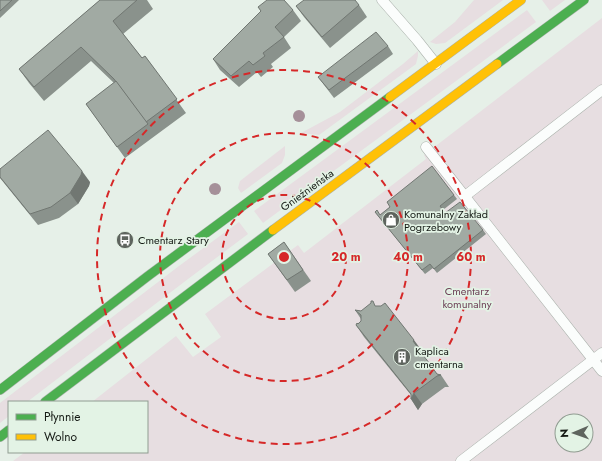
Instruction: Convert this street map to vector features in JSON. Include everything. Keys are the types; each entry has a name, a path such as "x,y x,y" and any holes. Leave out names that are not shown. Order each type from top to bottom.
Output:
{"main road":[{"path":"0,390 154,272 521,0"},
{"name":"Gnieźnieńska","path":"46,401 205,280 584,0"},
{"path":"0,437 8,431"}],"lane":[{"path":"382,0 436,64"},
{"path":"465,196 602,90"},
{"path":"426,147 602,371"},
{"path":"462,461 602,353"}],"green space":[{"path":"474,0 503,0 445,43 436,44 430,42 455,22"},
{"path":"542,0 565,0 550,11"},
{"path":"527,10 536,22 263,223 254,211"},
{"name":"Cmentarz komunalny","path":"602,18 602,461 13,461 24,453 148,453 148,401 93,401 176,336 193,357 221,337 205,314 298,245 304,253 426,159 424,155"},
{"path":"418,51 416,64 319,135 301,133 340,112"},
{"path":"285,146 285,155 282,163 241,193 238,188 240,181"},
{"path":"239,222 248,234 28,401 8,401 8,417 0,423 0,403"}],"building":[{"path":"0,0 12,0 0,11"},
{"path":"100,0 137,0 113,21 142,58 145,56 177,99 146,122 114,79 81,47 34,87 19,69"},
{"path":"267,0 284,0 293,10 275,27 284,37 263,53 265,56 253,65 249,61 231,76 213,59 261,11 258,7"},
{"path":"304,0 355,0 359,5 322,37 296,6"},
{"path":"376,32 388,46 329,90 318,77"},
{"path":"116,81 148,124 117,147 86,104"},
{"path":"48,130 82,171 70,193 51,207 30,214 0,177 0,169"},
{"path":"432,166 454,195 440,206 445,213 460,202 483,230 434,269 430,264 422,270 375,212 377,210 380,215 390,207 387,202"},
{"path":"284,242 303,270 287,280 268,254"},
{"name":"Kaplica cmentarna","path":"371,301 373,301 375,306 381,306 385,303 414,340 413,341 437,374 441,375 437,376 414,393 411,399 411,394 356,325 361,321 361,315 355,310 361,311 371,303"}],"traffic: fast":[{"path":"497,64 584,0"},
{"path":"0,390 148,276 390,97"},
{"path":"46,401 273,230"},
{"path":"0,437 8,431"}],"traffic: slow":[{"path":"390,97 521,0"},
{"path":"273,230 497,64"}],"place":[{"name":"Komunalny Zakład Pogrzebowy","path":"391,220"},
{"name":"Cmentarz Stary","path":"125,240"},
{"name":"Kaplica cmentarna","path":"402,357"}]}
